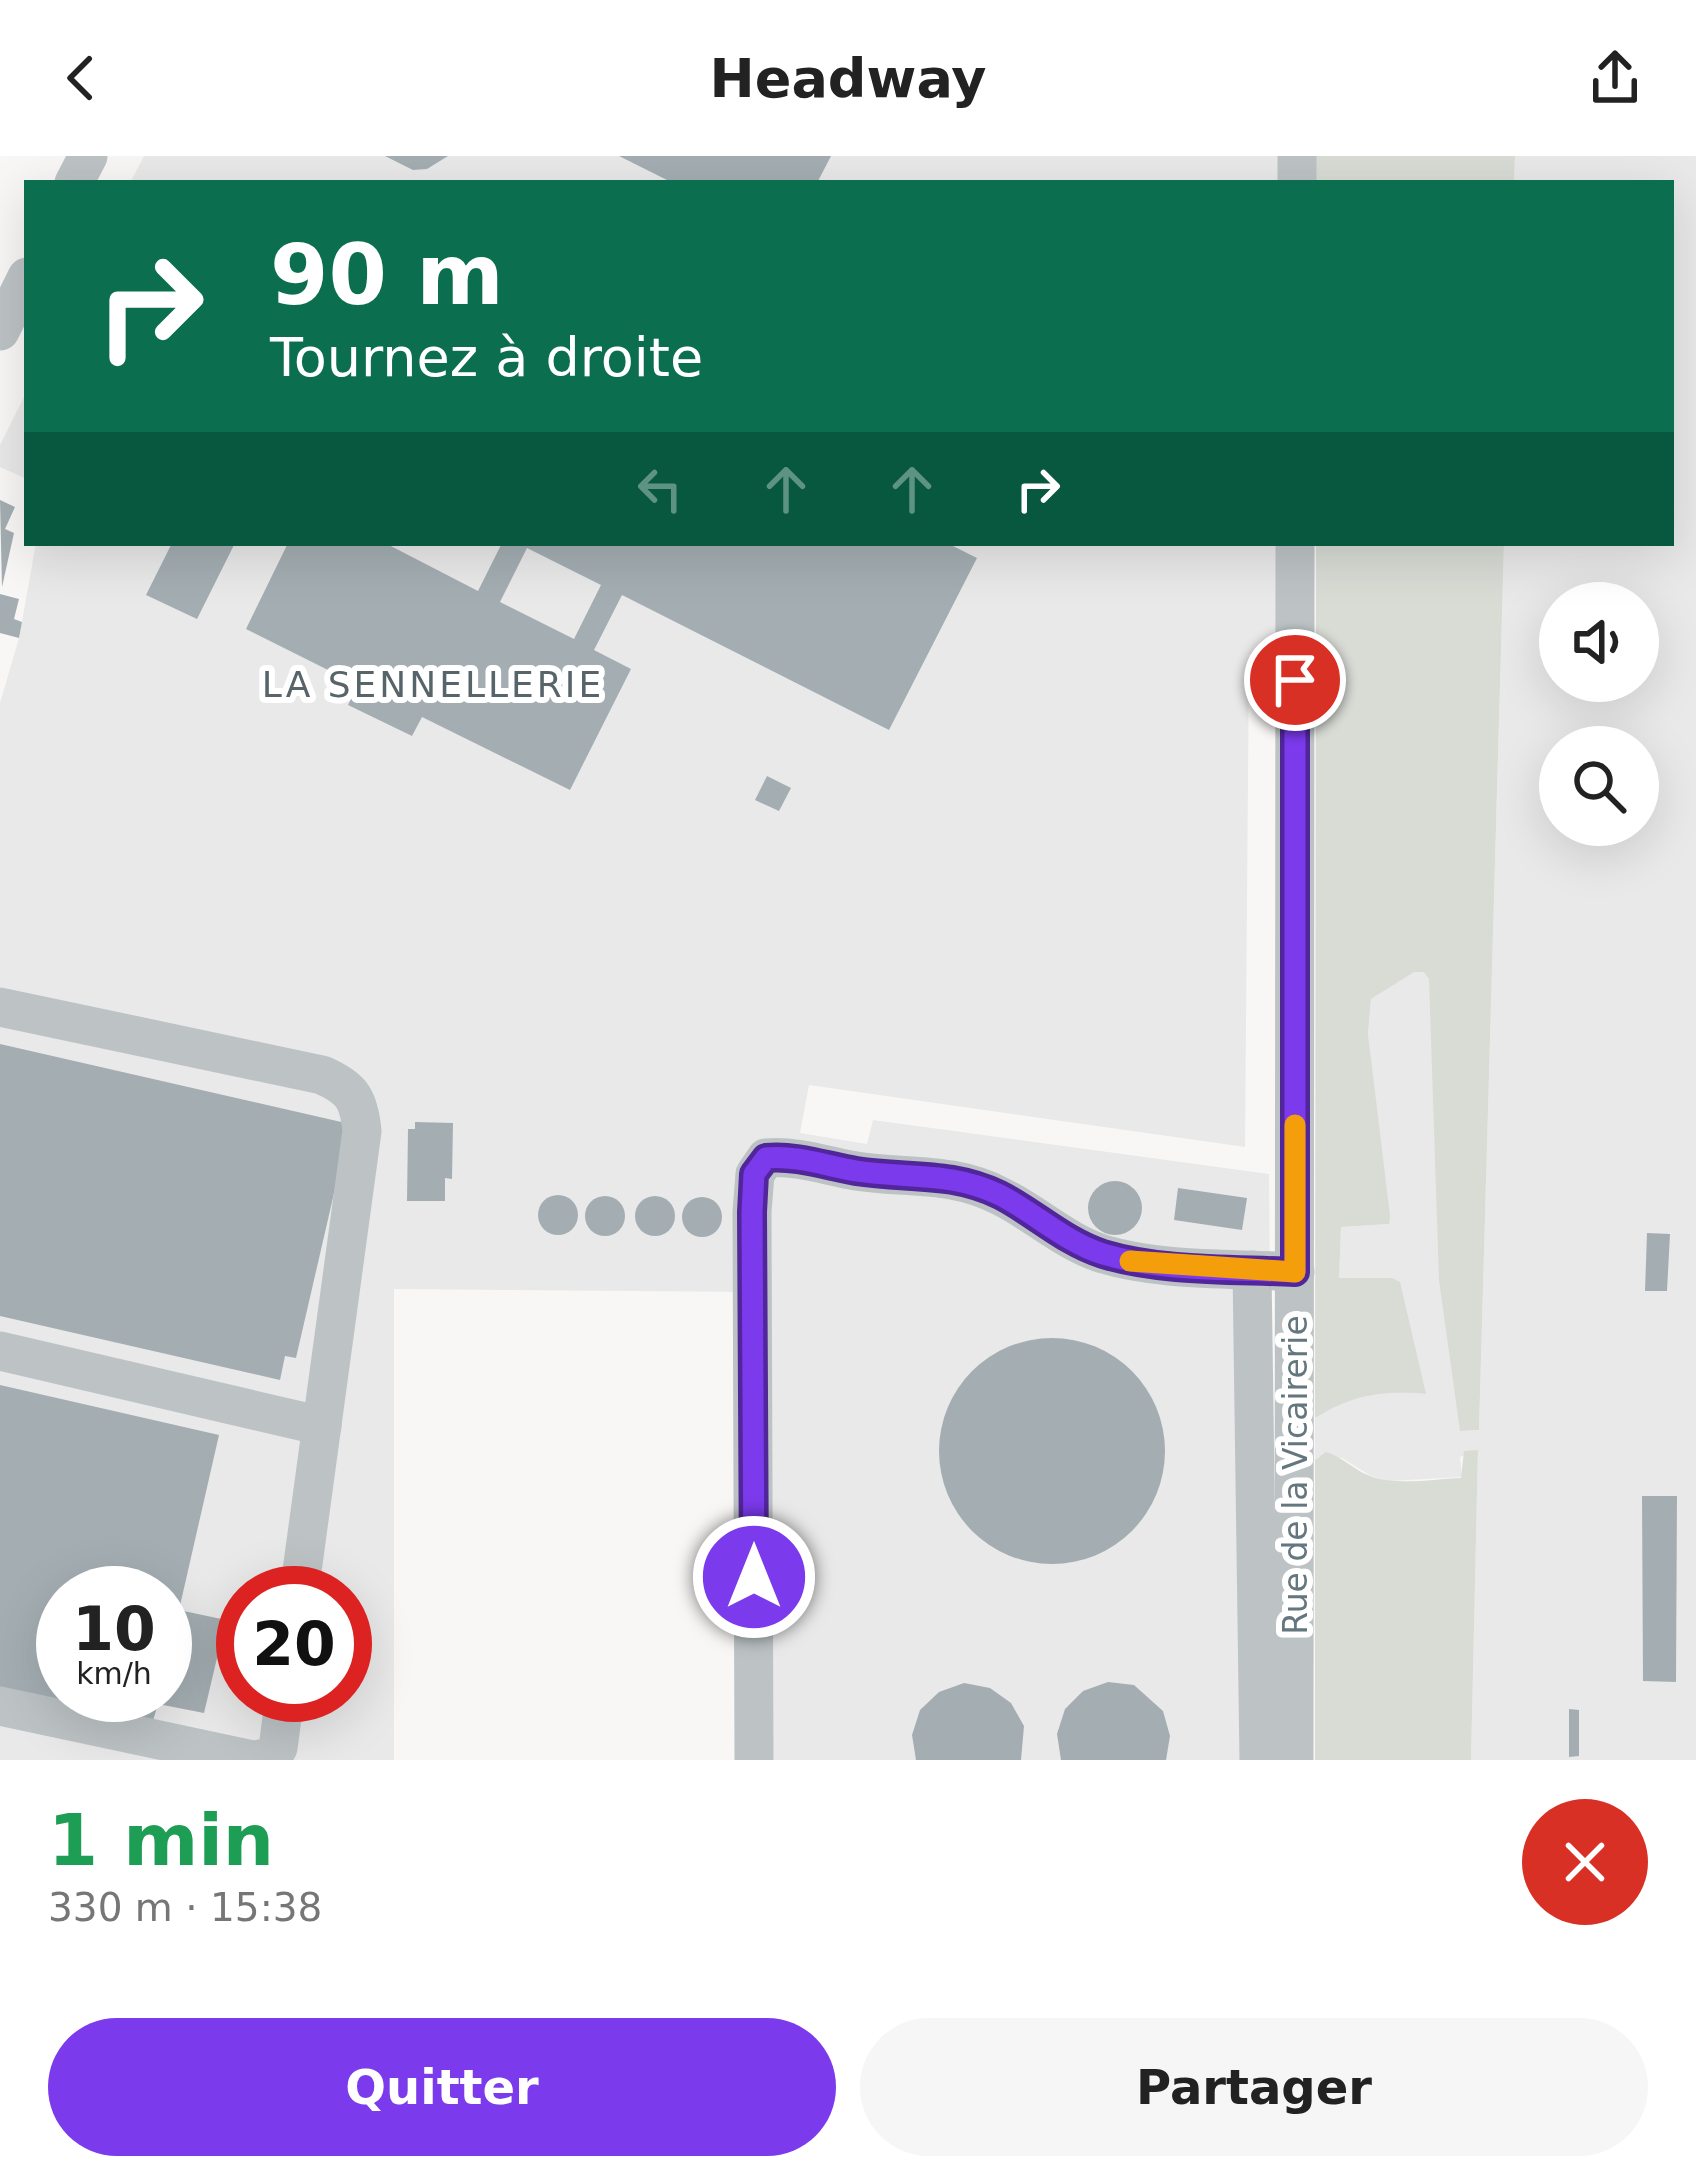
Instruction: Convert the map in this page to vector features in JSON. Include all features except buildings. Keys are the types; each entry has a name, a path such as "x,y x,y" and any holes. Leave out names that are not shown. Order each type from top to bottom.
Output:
{"street":[{"path":"0,331 24,283"},
{"name":"Rue de la Vicairerie","path":"1294,1760 1295,546"},
{"path":"0,1007 322,1075 344,1084 355,1095 362,1131 303,1566"},
{"path":"754,1760 752,1212 754,1174 766,1158 862,1172 956,1178 1001,1196 1097,1252 1135,1262 1295,1272"},
{"path":"1252,1270 1259,1760"},
{"path":"0,1351 322,1426"},
{"path":"0,1706 255,1760 272,1756 278,1748 281,1722"}],"shaded area":[{"path":"144,156 1280,156 1280,180 132,180"},
{"path":"1313,156 1515,156 1514,180 1313,180"},
{"path":"1515,156 1696,156 1696,1760 1471,1760 1478,1450 1460,1457 1462,1477 1389,1481 1342,1458 1320,1456 1315,1460 1315,1418 1338,1403 1387,1391 1424,1394 1392,1278 1339,1279 1341,1227 1389,1224 1368,1034 1371,999 1414,971 1425,972 1429,979 1460,1431 1479,1430 1504,546 1674,546 1674,180 1514,180"},
{"path":"24,397 24,478 0,467 0,445"},
{"path":"35,546 1281,546 1278,639 1262,654 1249,655 1245,1147 809,1085 800,1133 867,1144 873,1120 1269,1174 1274,1760 761,1760 760,1292 394,1289 394,1760 0,1760 0,703 19,638"},
{"path":"1316,546 1504,546 1479,1430 1460,1431 1439,1280 1429,979 1424,972 1414,972 1371,999 1368,1034 1390,1216 1389,1224 1341,1227 1339,1278 1400,1282 1426,1394 1368,1396 1315,1418"},
{"path":"1478,1450 1471,1760 1315,1760 1315,1460 1326,1452 1381,1479 1461,1478 1464,1451"}],"slow traffic":[{"path":"1130,1261 1295,1272 1295,1125"}],"district":[{"name":"LA SENNELLERIE","path":"433,684"}],"route":[{"path":"754,1577 752,1212 754,1174 766,1158 862,1172 956,1178 1001,1196 1097,1252 1135,1262 1295,1272 1295,680"}]}
